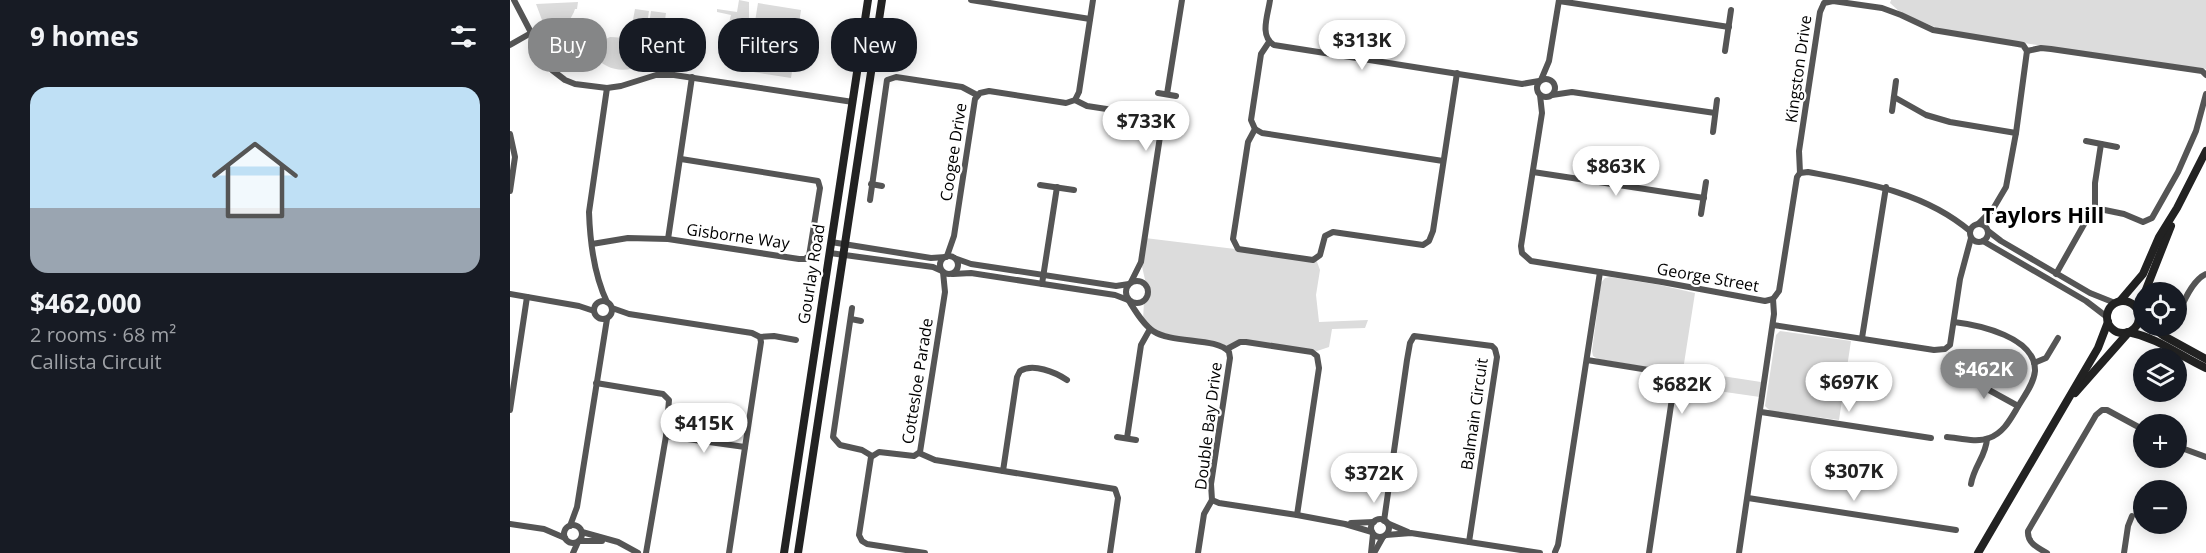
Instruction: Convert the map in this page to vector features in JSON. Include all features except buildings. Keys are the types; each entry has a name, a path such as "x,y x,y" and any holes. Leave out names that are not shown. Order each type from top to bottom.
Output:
{"main road":[{"name":"Gourlay Road","path":"784,553 868,0"},
{"name":"Gourlay Road","path":"798,553 882,0"},
{"path":"853,102 866,104"},
{"path":"1978,553 2098,348 2108,311 2143,274 2159,237 2177,208 2206,151"},
{"path":"2149,282 2177,208"},
{"path":"2117,302 2133,304"},
{"path":"2107,320 2114,330 2153,339 2206,368"},
{"path":"2062,407 2133,329"},
{"path":"2164,336 2206,359"}],"street":[{"path":"514,0 528,27"},
{"path":"971,0 1090,19"},
{"path":"1075,100 1079,92 1093,0"},
{"path":"1167,94 1182,0"},
{"path":"1270,0 1265,35 1274,45 1522,84 1550,80 1572,92 1716,113"},
{"path":"1539,94 1537,87 1549,61 1559,0 1728,27"},
{"name":"Kingston Drive","path":"1800,173 1800,151 1820,12 1827,1 1882,8 1933,30 2023,45 2027,51"},
{"path":"1725,51 1731,10"},
{"path":"510,45 528,35"},
{"path":"1269,42 1261,54 1251,120 1255,129 1262,133 1443,161"},
{"path":"1773,325 1934,350 1945,349 1950,345 1960,279 1973,230 1993,209 2006,187 2027,51 2051,49 2202,71 2206,75"},
{"path":"1549,61 1554,84 1551,95"},
{"path":"555,72 575,84 607,88 657,75 692,77 853,102"},
{"path":"1255,129 1248,142 1233,239 1238,249 1309,261 1318,257 1323,239 1330,232 1413,245 1428,242 1433,231 1457,73"},
{"path":"668,239 692,77"},
{"path":"870,200 888,80 893,77 902,77 962,87 977,95"},
{"path":"1892,111 1896,81"},
{"path":"1522,84 1539,94 1572,92"},
{"path":"607,88 589,212 600,288 607,302 612,308 629,314 752,333 760,337 774,336 796,340"},
{"name":"Coogee Drive","path":"946,256 954,236 974,106 977,95 983,91 989,91 1066,104 1075,100 1087,106 1152,116 1161,121 1141,262"},
{"path":"1158,93 1176,96"},
{"name":"George Street","path":"1539,94 1542,112 1521,246 1524,256 1537,262 1759,300 1773,299 1779,291 1797,177 1800,173"},
{"path":"2095,208 2124,214 2143,222 2152,218 2178,172 2196,131 2206,94"},
{"name":"George Street","path":"1542,112 1551,95"},
{"path":"1894,97 1926,115 1950,122 2016,133"},
{"path":"1713,132 1717,100"},
{"path":"510,134 515,157 510,191"},
{"path":"2086,141 2117,147"},
{"path":"2056,274 2095,208 2095,183 2101,144"},
{"name":"Gisborne Way","path":"592,244 628,238 668,239 806,259 811,251 820,188 818,181 681,159"},
{"path":"1533,172 1704,198"},
{"path":"1800,173 1808,172 1886,187 1917,199 1973,230 1981,242 2086,301 2107,320"},
{"path":"1701,214 1707,182"},
{"path":"871,184 882,186"},
{"path":"1040,185 1074,190"},
{"path":"1042,284 1057,187"},
{"path":"1862,338 1886,187"},
{"path":"1966,257 1987,238 1993,209"},
{"path":"1973,230 1988,229 2001,241 2056,274 2090,293 2117,302"},
{"name":"Coogee Drive","path":"954,236 956,259"},
{"path":"831,242 931,258 946,256 971,264 1116,285 1137,281 1146,285"},
{"path":"830,253 933,267 952,274 971,273 1115,295 1137,304 1144,301"},
{"path":"943,271 940,263 946,256"},
{"path":"952,274 958,267 956,259"},
{"path":"1129,301 1125,293 1141,262"},
{"path":"1141,262 1148,293 1142,311 1143,321"},
{"name":"Cottesloe Parade","path":"943,271 945,291"},
{"path":"1554,553 1558,545 1600,272"},
{"name":"Cottesloe Parade","path":"852,308 833,437 840,446 862,450 872,456 879,452 910,457 919,453 922,447 945,291 952,274"},
{"path":"2187,297 2199,277 2206,274"},
{"path":"600,288 596,306 603,339"},
{"path":"510,294 579,306 596,306 607,302"},
{"path":"510,410 513,369 527,297"},
{"path":"1739,553 1773,325 1773,299"},
{"name":"Double Bay Drive","path":"1129,301 1150,329 1165,337 1221,346 1227,349 1230,357 1211,484 1212,500 1219,504 1297,514 1345,524 1372,533"},
{"path":"571,553 565,532 577,507 603,339 612,308"},
{"path":"599,319 629,314"},
{"path":"851,319 861,321"},
{"path":"1947,437 1987,439 2000,433 2032,382 2035,372 2034,363 2024,347 1995,330 1954,322"},
{"path":"1127,438 1141,345 1150,329"},
{"name":"Balmain Circuit","path":"1385,521 1387,491 1407,360 1410,343 1414,336 1492,346 1497,357 1469,542"},
{"path":"729,553 760,337"},
{"path":"2034,363 2046,358 2058,338"},
{"path":"1227,349 1242,342 1312,352 1317,356 1319,368 1297,514"},
{"path":"1587,360 1661,372 1672,378 1674,385 1648,553"},
{"path":"1003,471 1017,377 1020,371 1028,368 1049,371 1067,380"},
{"path":"1955,380 1978,384 2018,406"},
{"path":"596,383 668,396 666,436 646,553"},
{"path":"2047,553 2028,539 2028,531 2096,415 2102,410 2110,411 2133,424"},
{"path":"1761,412 1931,438"},
{"path":"666,436 745,447"},
{"path":"1118,437 1136,440"},
{"path":"1971,484 1973,471 1986,449 1987,439"},
{"path":"2187,450 2206,457"},
{"path":"919,453 935,460 1115,489 1118,498 1110,553"},
{"path":"872,456 860,525 859,535 862,541 867,544 925,553"},
{"name":"Balmain Circuit","path":"1375,521 1387,491"},
{"path":"1748,498 1956,530"},
{"path":"1198,553 1204,514 1212,500"},
{"path":"571,553 578,541 580,530 577,507"},
{"path":"2124,553 2132,516"},
{"path":"1372,553 1372,533 1375,521 1385,521 1411,533"},
{"name":"Double Bay Drive","path":"1345,524 1375,521"},
{"path":"1372,553 1389,530 1385,521"},
{"path":"510,524 544,529 569,527 618,542 638,553"},
{"path":"544,529 567,540 609,540"},
{"path":"1372,533 1378,537 1411,533 1540,553"}],"shaded area":[{"path":"739,0 749,2 749,18 730,18 731,15 717,12 717,9 737,12"},
{"path":"1891,0 2206,0 2206,69 1947,32 1901,13 1890,3"},
{"path":"578,2 577,9 571,18 541,18 536,4"},
{"path":"758,3 801,10 800,18 756,18"},
{"path":"635,9 649,11 648,18 633,18"},
{"path":"651,11 666,13 665,18 650,18"},
{"path":"607,38 619,38 619,69 607,66"},
{"path":"753,72 792,72 791,78"},
{"path":"1145,238 1316,259 1320,270 1316,295 1319,322 1368,320 1365,328 1332,329 1329,347 1317,351 1247,342 1227,349 1157,333 1143,321 1144,301 1148,293 1141,262"},
{"path":"1610,277 1695,293 1683,370 1761,382 1760,397 1676,385 1676,375 1670,371 1598,359 1593,356 1601,283 1605,278"},
{"path":"1780,331 1851,341 1839,420 1770,411 1765,406 1776,335"}],"district":[{"name":"Taylors Hill","path":"2043,215"}]}
